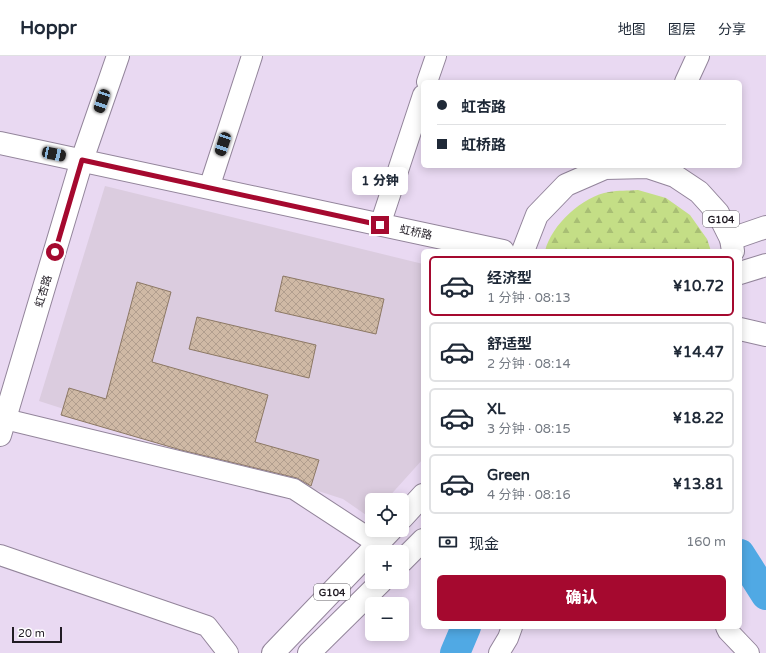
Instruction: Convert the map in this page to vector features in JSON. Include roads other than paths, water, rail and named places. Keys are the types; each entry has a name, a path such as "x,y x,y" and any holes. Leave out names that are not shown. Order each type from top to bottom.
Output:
{"main road":[{"name":"虹杏路","path":"2,427 82,160 118,56"},
{"path":"687,80 698,56"},
{"name":"虹桥路","path":"0,143 494,249"},
{"name":"G104","path":"524,249 537,215 566,185 605,168"},
{"name":"G104","path":"651,168 675,176 699,192 718,213 732,245 766,227"},
{"path":"742,273 766,265"},
{"path":"742,329 766,335"},
{"path":"409,510 421,496"},
{"name":"G104","path":"273,653 384,537"},
{"path":"409,554 421,542"},
{"name":"G104","path":"309,653 374,589"}],"street":[{"path":"209,188 252,56"},
{"path":"428,80 436,56"},
{"path":"380,225 421,101"},
{"path":"2,427 294,489 365,527"},
{"path":"0,555 207,626 228,653"},
{"path":"499,653 511,629"},
{"path":"727,629 749,653"}],"waterway":[{"path":"742,557 766,595"},
{"path":"455,653 465,629"}]}
